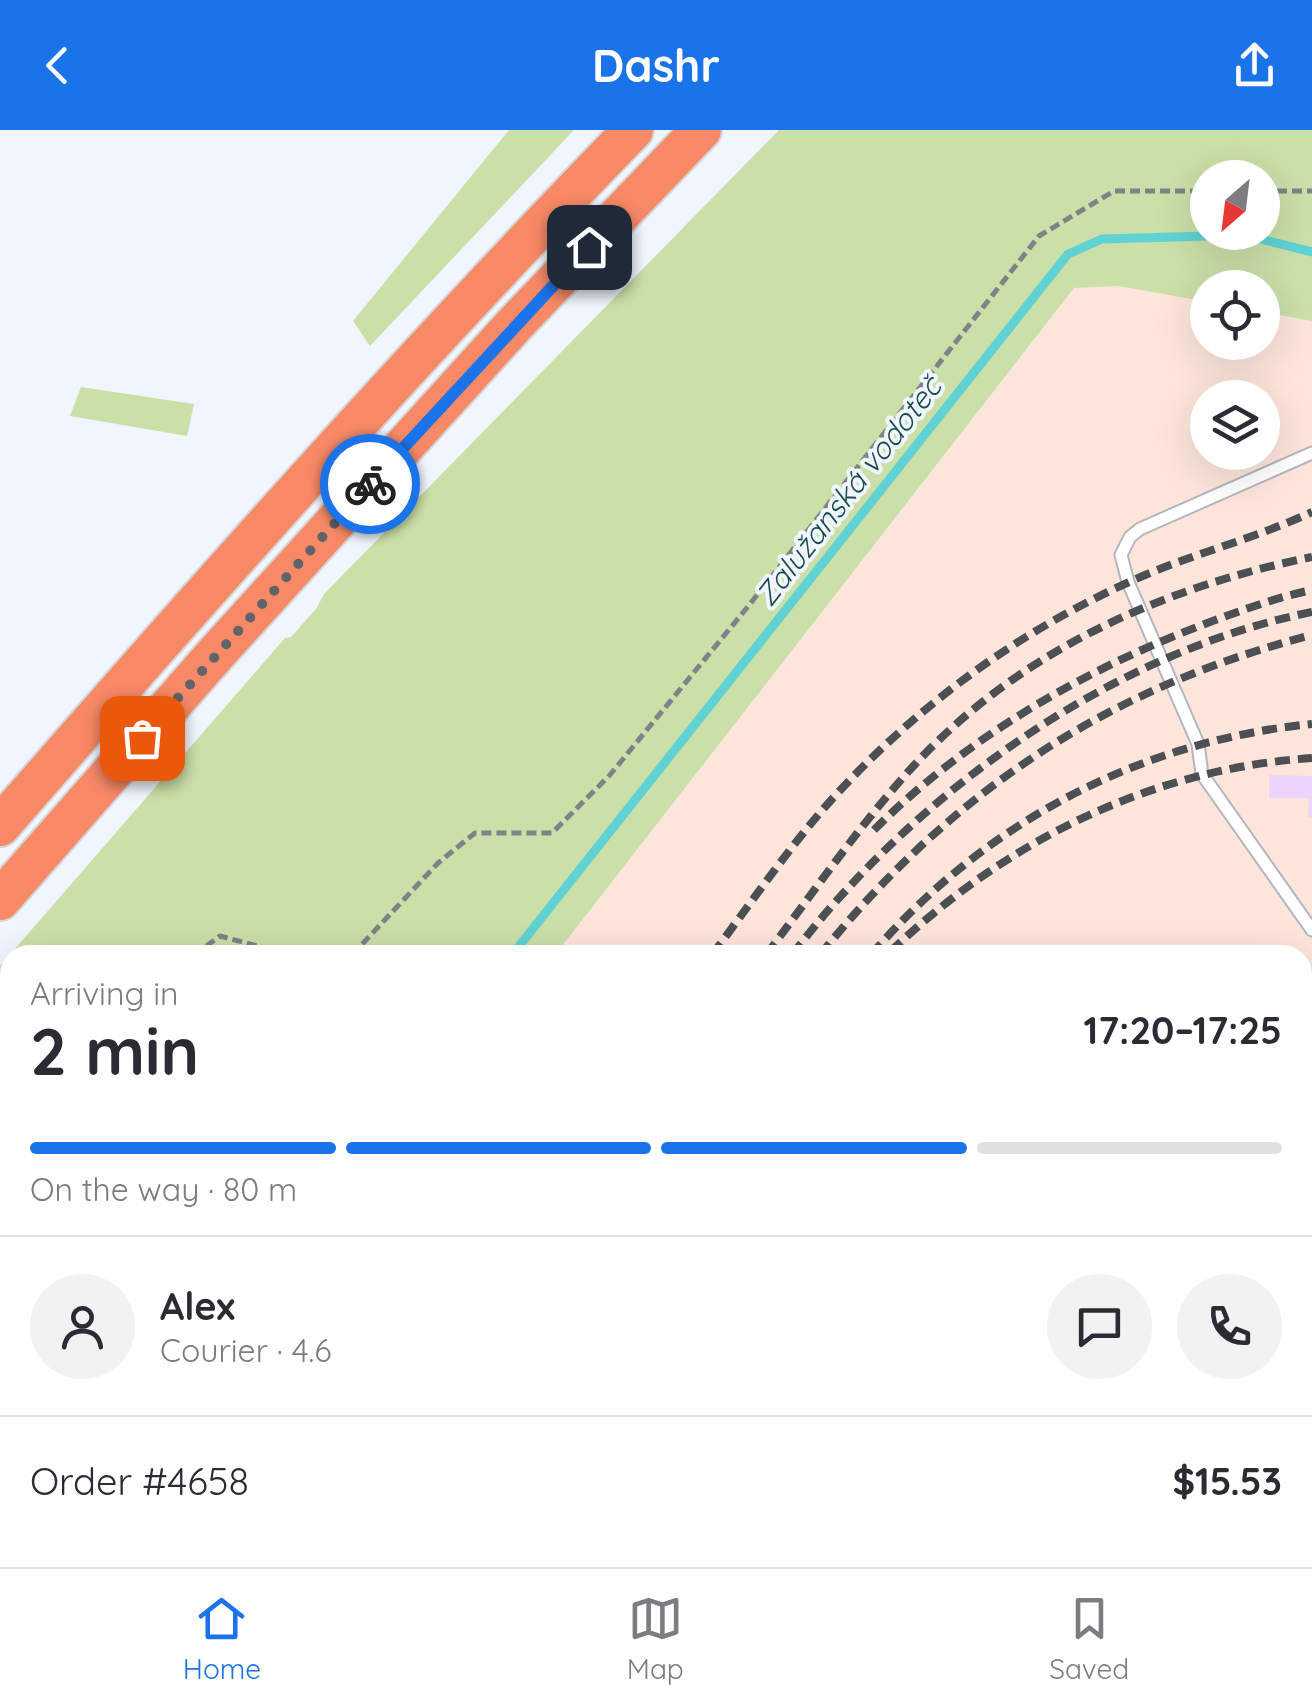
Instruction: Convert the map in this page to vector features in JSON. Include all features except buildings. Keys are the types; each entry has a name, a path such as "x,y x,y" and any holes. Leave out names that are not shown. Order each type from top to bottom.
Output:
{"highway":[{"path":"0,826 174,626 462,307 633,130"},
{"path":"0,900 212,657 514,325 702,130"}],"lane":[{"path":"1312,453 1140,529 1130,537 1120,555 1198,744 1202,774 1312,930"}],"path":[{"path":"361,945 438,864 475,833 552,833 609,776 750,604 1038,236 1114,191 1190,191"},
{"path":"1280,191 1312,191"},
{"path":"208,945 220,936 254,945"}],"shaded area":[{"path":"1119,286 1190,299 1190,360 1280,360 1280,315 1312,321 1312,945 563,945 1074,288"}],"green space":[{"path":"509,130 574,130 370,346 353,321"},
{"path":"779,130 1312,130 1312,321 1280,315 1280,270 1190,270 1190,299 1119,286 1074,288 563,945 18,945 285,638 291,637 324,594"},
{"path":"81,387 194,404 187,436 70,416"}],"waterway":[{"name":"Zalužanská vodoteč","path":"520,945 1068,254 1102,239 1245,235 1312,252"}],"railway":[{"path":"719,945 833,798 898,733 969,676 1045,625 1127,583 1312,512"},
{"path":"773,945 900,781 987,698 1087,634 1140,609 1196,588 1312,557"},
{"path":"874,830 949,764 1074,683 1210,622 1312,590"},
{"path":"800,945 896,839 957,786 1022,738 1091,696 1163,660 1237,632 1312,612"},
{"path":"829,945 924,844 1039,753 1168,684 1238,657 1312,635"},
{"path":"880,945 963,866 1015,828 1069,796 1186,749 1248,733 1312,724"},
{"path":"898,945 982,876 1084,818 1194,777 1312,758"}],"way so far":[{"path":"142,738 370,484"}],"route":[{"path":"370,484 589,247"}]}
